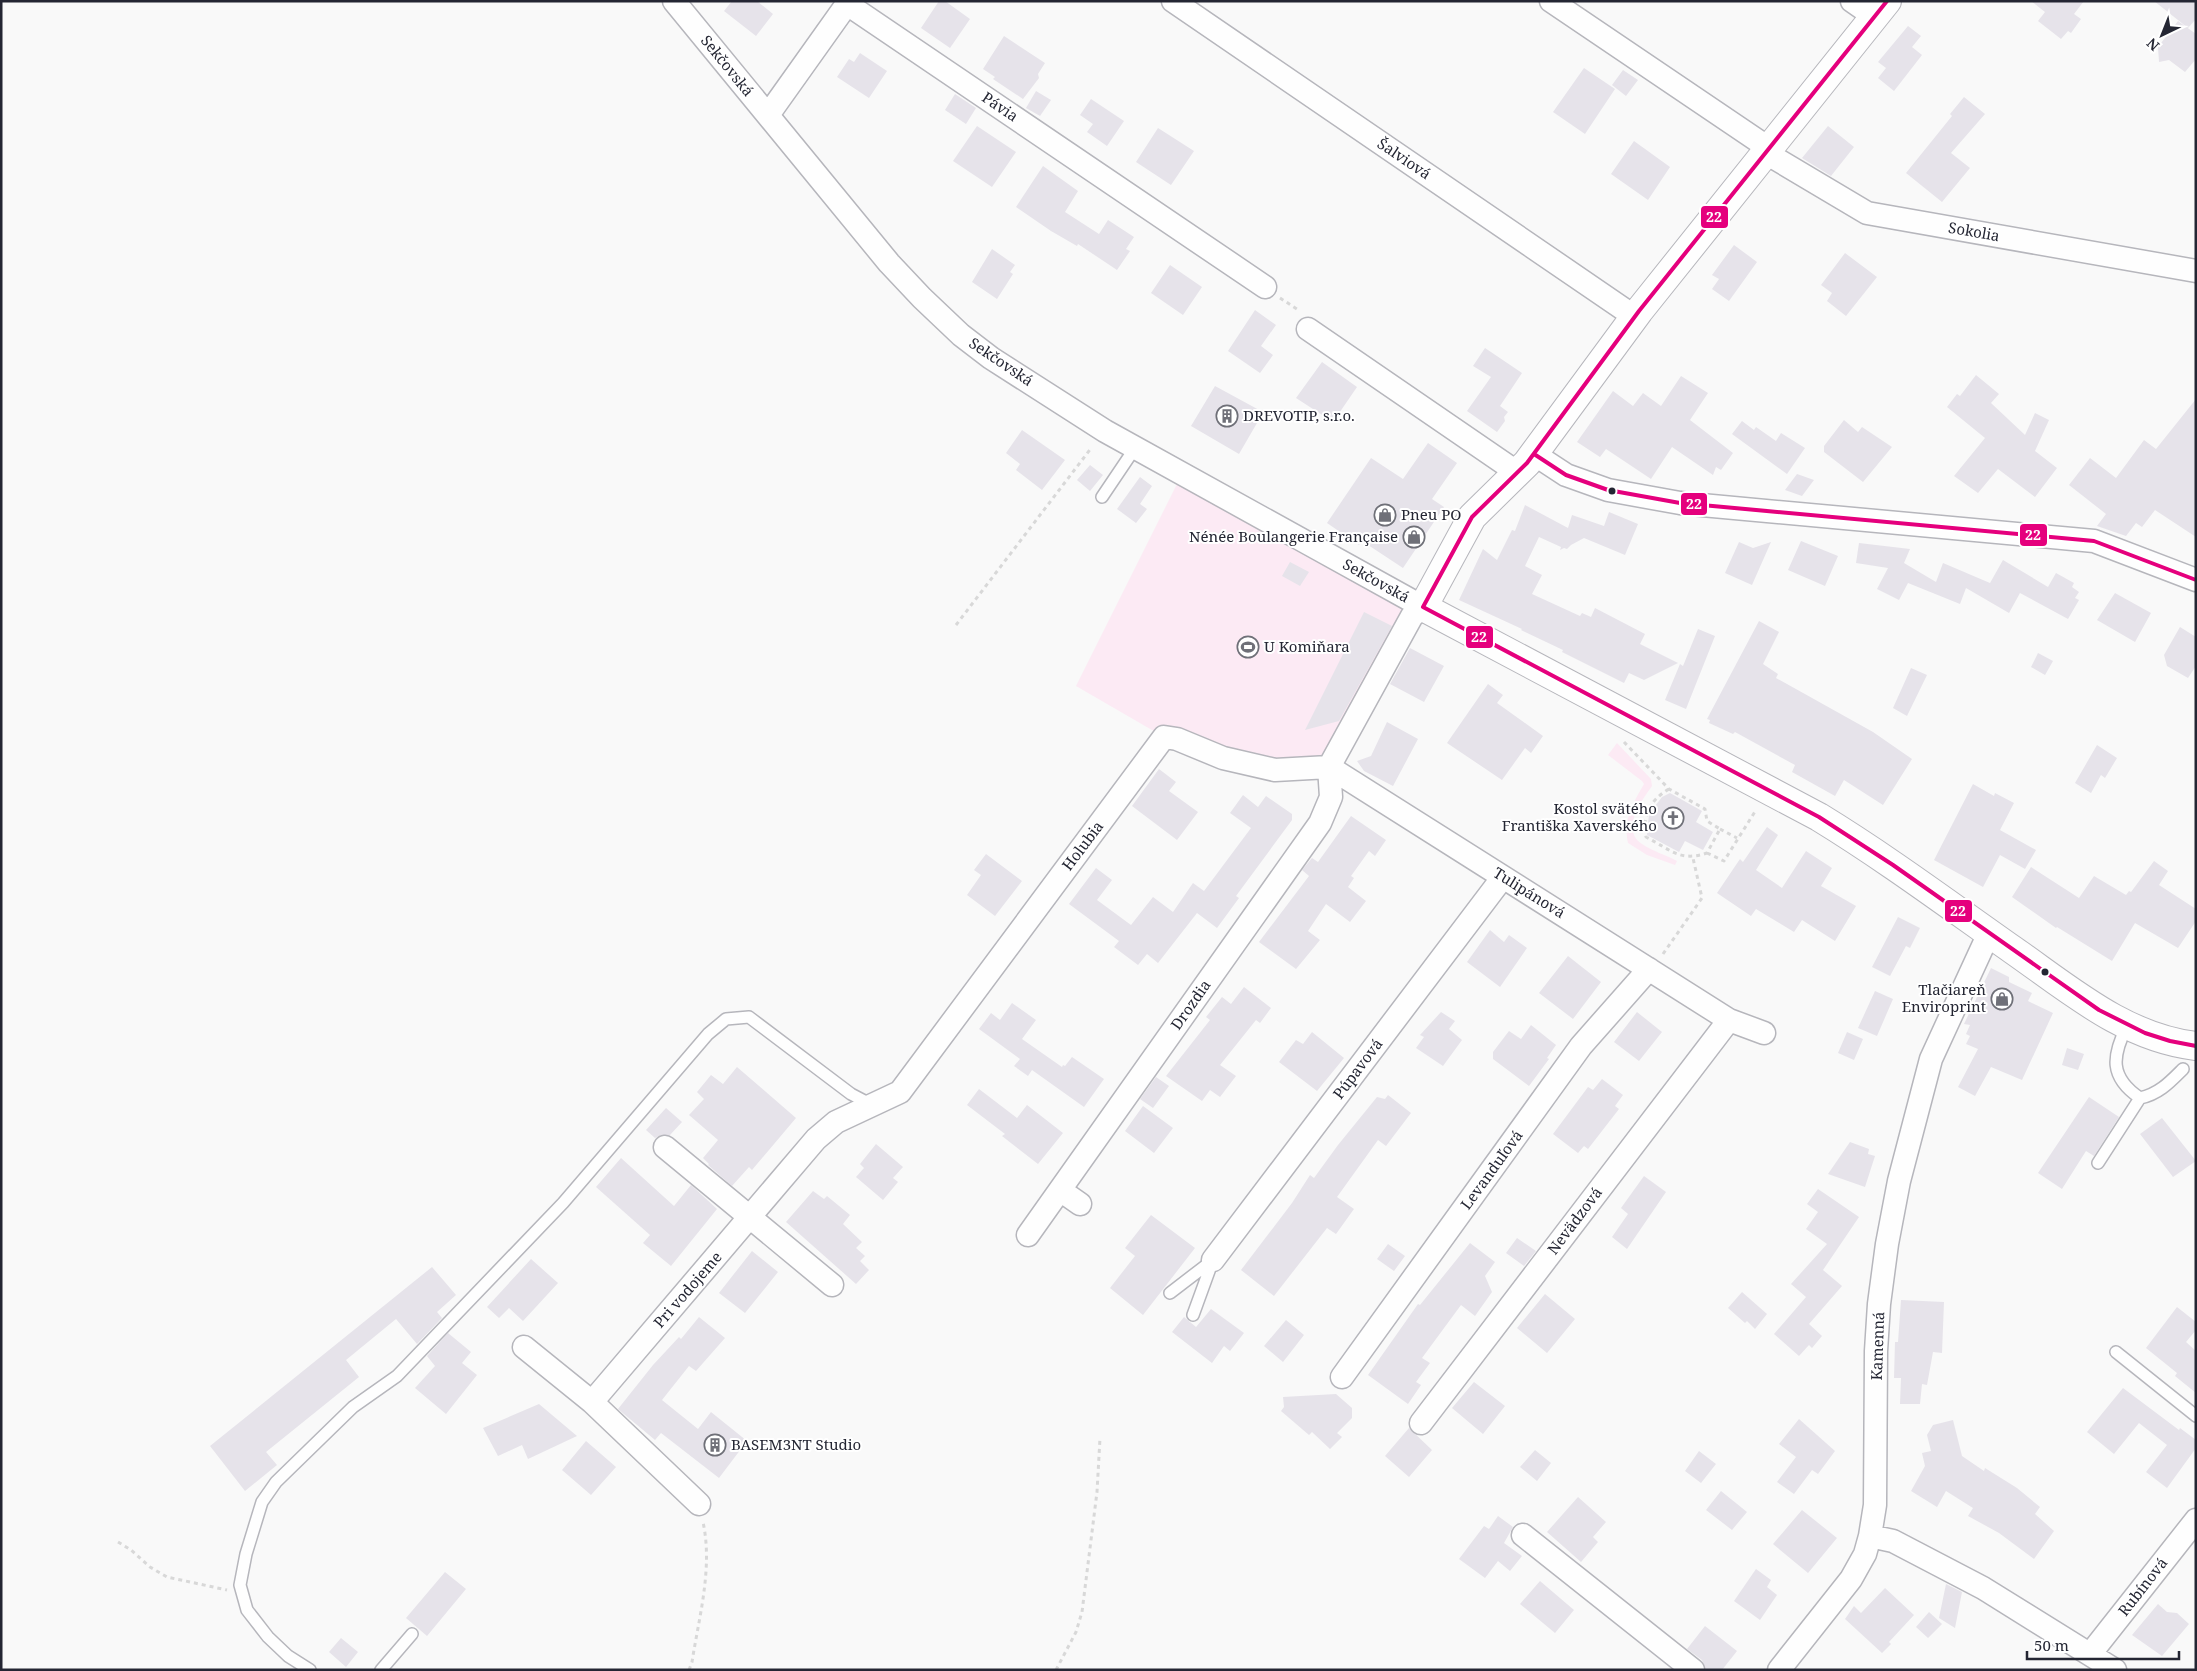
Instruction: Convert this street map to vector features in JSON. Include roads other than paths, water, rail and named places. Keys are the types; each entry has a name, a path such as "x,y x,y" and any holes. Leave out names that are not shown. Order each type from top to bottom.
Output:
{"street":[{"name":"Šalviová","path":"1174,1 1635,317"},
{"path":"1551,1 1768,151"},
{"path":"1423,607 1472,517 1526,464 1635,317 1881,9 1852,1"},
{"name":"Pávia","path":"768,115 847,4 1265,287"},
{"name":"Sekčovská","path":"686,6 768,115 889,263 961,335 991,358 1135,448 1423,607 1819,817 1859,841 2081,997 2127,1026 2154,1037 2196,1046"},
{"name":"Sokolia","path":"1768,151 1867,213 2196,271"},
{"path":"1308,329 1526,464 1566,475 1608,490 1680,503 2094,541 2196,580"},
{"name":"Sekčovská","path":"1329,767 1412,616 1423,607"},
{"name":"Holubia","path":"900,1092 1164,737 1192,744 1223,758 1275,770 1329,767"},
{"name":"Tulipánová","path":"1329,767 1729,1020 1764,1033"},
{"name":"Drozdia","path":"1028,1235 1320,823 1331,797 1329,767"},
{"name":"Púpavová","path":"1213,1260 1503,877"},
{"name":"Kamenná","path":"1779,1670 1852,1579 1865,1554 1875,1505 1876,1351 1879,1304 1887,1244 1899,1181 1931,1059 1989,933"},
{"name":"Levanduľová","path":"1342,1377 1581,1046 1650,970"},
{"name":"Nevädzová","path":"1421,1423 1729,1020"},
{"name":"Pri vodojeme","path":"592,1402 816,1139 836,1122 900,1092"},
{"path":"665,1147 832,1285"},
{"path":"1060,1190 1080,1204"},
{"path":"524,1347 592,1402 699,1504"},
{"name":"Rubínová","path":"2091,1653 2196,1520"},
{"path":"1523,1535 1693,1670"},
{"path":"1870,1536 1893,1541 1983,1588 2091,1653 2114,1669"}],"lane":[{"path":"1102,497 1135,448"},
{"path":"310,1670 288,1656 268,1637 247,1610 243,1597 240,1585 248,1547 262,1502 276,1482 353,1407 397,1376 562,1203 708,1034 726,1019 749,1017 851,1094 872,1105"},
{"path":"2127,1026 2116,1050 2116,1068 2125,1086 2140,1098"},
{"path":"2098,1163 2140,1098 2163,1089 2183,1069"},
{"path":"1170,1293 1213,1260"},
{"path":"1193,1315 1213,1260"},
{"path":"2116,1352 2196,1416"},
{"path":"381,1670 412,1634"}],"place":[{"name":"DREVOTIP, s.r.o.","path":"1227,416"},
{"name":"Pneu PO","path":"1385,515"},
{"name":"Nénée Boulangerie Française","path":"1414,537"},
{"name":"U Komiňara","path":"1248,647"},
{"name":"Kostol svätého Františka Xaverského","path":"1673,818"},
{"name":"Tlačiareň Enviroprint","path":"2002,999"},
{"name":"BASEM3NT Studio","path":"715,1445"}]}
